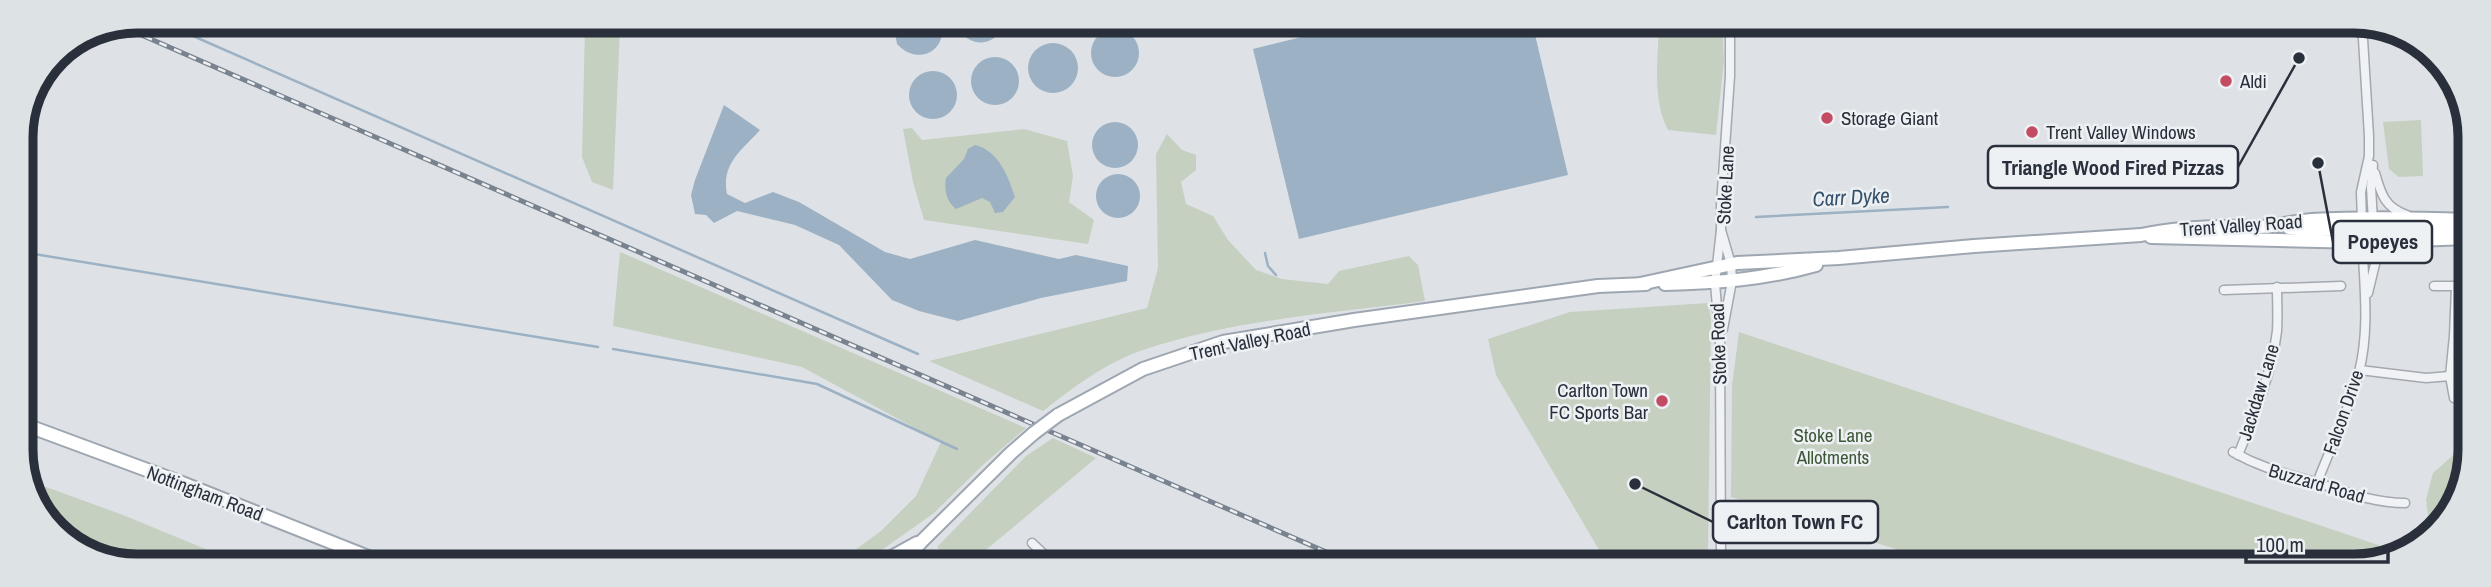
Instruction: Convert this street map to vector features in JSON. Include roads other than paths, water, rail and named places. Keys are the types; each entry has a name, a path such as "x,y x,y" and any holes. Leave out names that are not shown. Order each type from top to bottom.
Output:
{"main road":[{"name":"Trent Valley Road","path":"1640,284 1731,264 2141,236 2168,238 2368,230 2413,217 2458,219"},
{"name":"Trent Valley Road","path":"2141,236 2167,230 2275,226 2308,220 2368,230 2458,237"},
{"path":"2368,230 2458,229"},
{"name":"Trent Valley Road","path":"911,554 1011,453 1058,415 1143,369 1190,352 1223,342 1354,320 1598,286 1732,281 1787,273 1839,258"},
{"name":"Nottingham Road","path":"33,428 361,554"},
{"name":"Trent Valley Road","path":"899,554 921,542"}],"street":[{"name":"Stoke Lane","path":"1720,343 1732,281 1731,264 1721,230 1731,73 1730,33"},
{"path":"2362,34 2368,156 2361,192 2368,230"},
{"path":"2368,156 2381,194 2390,207 2413,217"},
{"path":"2368,230 2373,165"},
{"name":"Stoke Road","path":"1721,230 1716,266 1720,343 1721,554"},
{"name":"Falcon Drive","path":"2366,299 2376,260 2368,230"},
{"name":"Falcon Drive","path":"2317,483 2351,402 2360,370 2368,230"},
{"path":"2224,290 2341,286"},
{"path":"2434,286 2456,286 2450,376 2454,398"},
{"name":"Jackdaw Lane","path":"2236,453 2248,434 2272,356 2277,331 2277,287"},
{"path":"2360,370 2426,378 2450,376"},
{"name":"Buzzard Road","path":"2236,453 2263,468 2350,495 2405,503"},
{"path":"1032,543 1044,554"}],"water":[{"path":"895,33 942,33 938,44 927,54 912,54 897,44"},
{"path":"1000,33 987,42 974,41 962,34"},
{"path":"1102,33 1128,33 1138,44 1138,62 1124,76 1106,76 1092,62 1092,44"},
{"path":"1318,33 1535,33 1568,175 1299,239 1253,49"},
{"path":"1053,43 1070,51 1078,68 1070,85 1053,93 1036,85 1028,68 1036,51"},
{"path":"995,57 1012,64 1019,81 1012,98 995,105 978,98 971,81 978,64"},
{"path":"933,71 950,78 957,95 950,112 933,119 916,112 909,95 916,78"},
{"path":"724,105 760,130 734,159 727,174 727,194 745,203 773,192 799,202 885,252 910,259 975,240 1059,259 1076,255 1128,266 1127,281 1041,298 958,321 919,311 892,300 839,245 795,225 737,211 714,223 706,215 695,214 691,195"},
{"path":"1115,122 1131,129 1138,145 1131,161 1115,168 1099,161 1092,145 1099,129"},
{"path":"975,145 996,159 1009,181 1015,197 1003,212 995,213 990,202 982,198 956,209 948,199 946,178 964,159 968,149"},
{"path":"1118,174 1127,175 1134,180 1139,187 1139,205 1134,212 1127,217 1118,218 1109,217 1102,212 1097,205 1096,196 1097,187 1102,180 1109,175"}],"waterway":[{"path":"186,33 918,354"},
{"name":"Carr Dyke","path":"1756,217 1948,207"},
{"path":"1265,253 1268,266 1276,275"},
{"path":"33,254 598,347"},
{"path":"613,349 817,384 957,449"}],"railway":[{"path":"137,33 1331,554"}],"place":[{"name":"Triangle Wood Fired Pizzas","path":"2299,58"},
{"name":"Aldi","path":"2226,81"},
{"name":"Storage Giant","path":"1827,118"},
{"name":"Trent Valley Windows","path":"2032,132"},
{"name":"Popeyes","path":"2318,163"},
{"name":"Carlton Town FC Sports Bar","path":"1662,401"},
{"name":"Carlton Town FC","path":"1635,484"}],"park label":[{"name":"Stoke Lane Allotments","path":"1833,446"}]}
